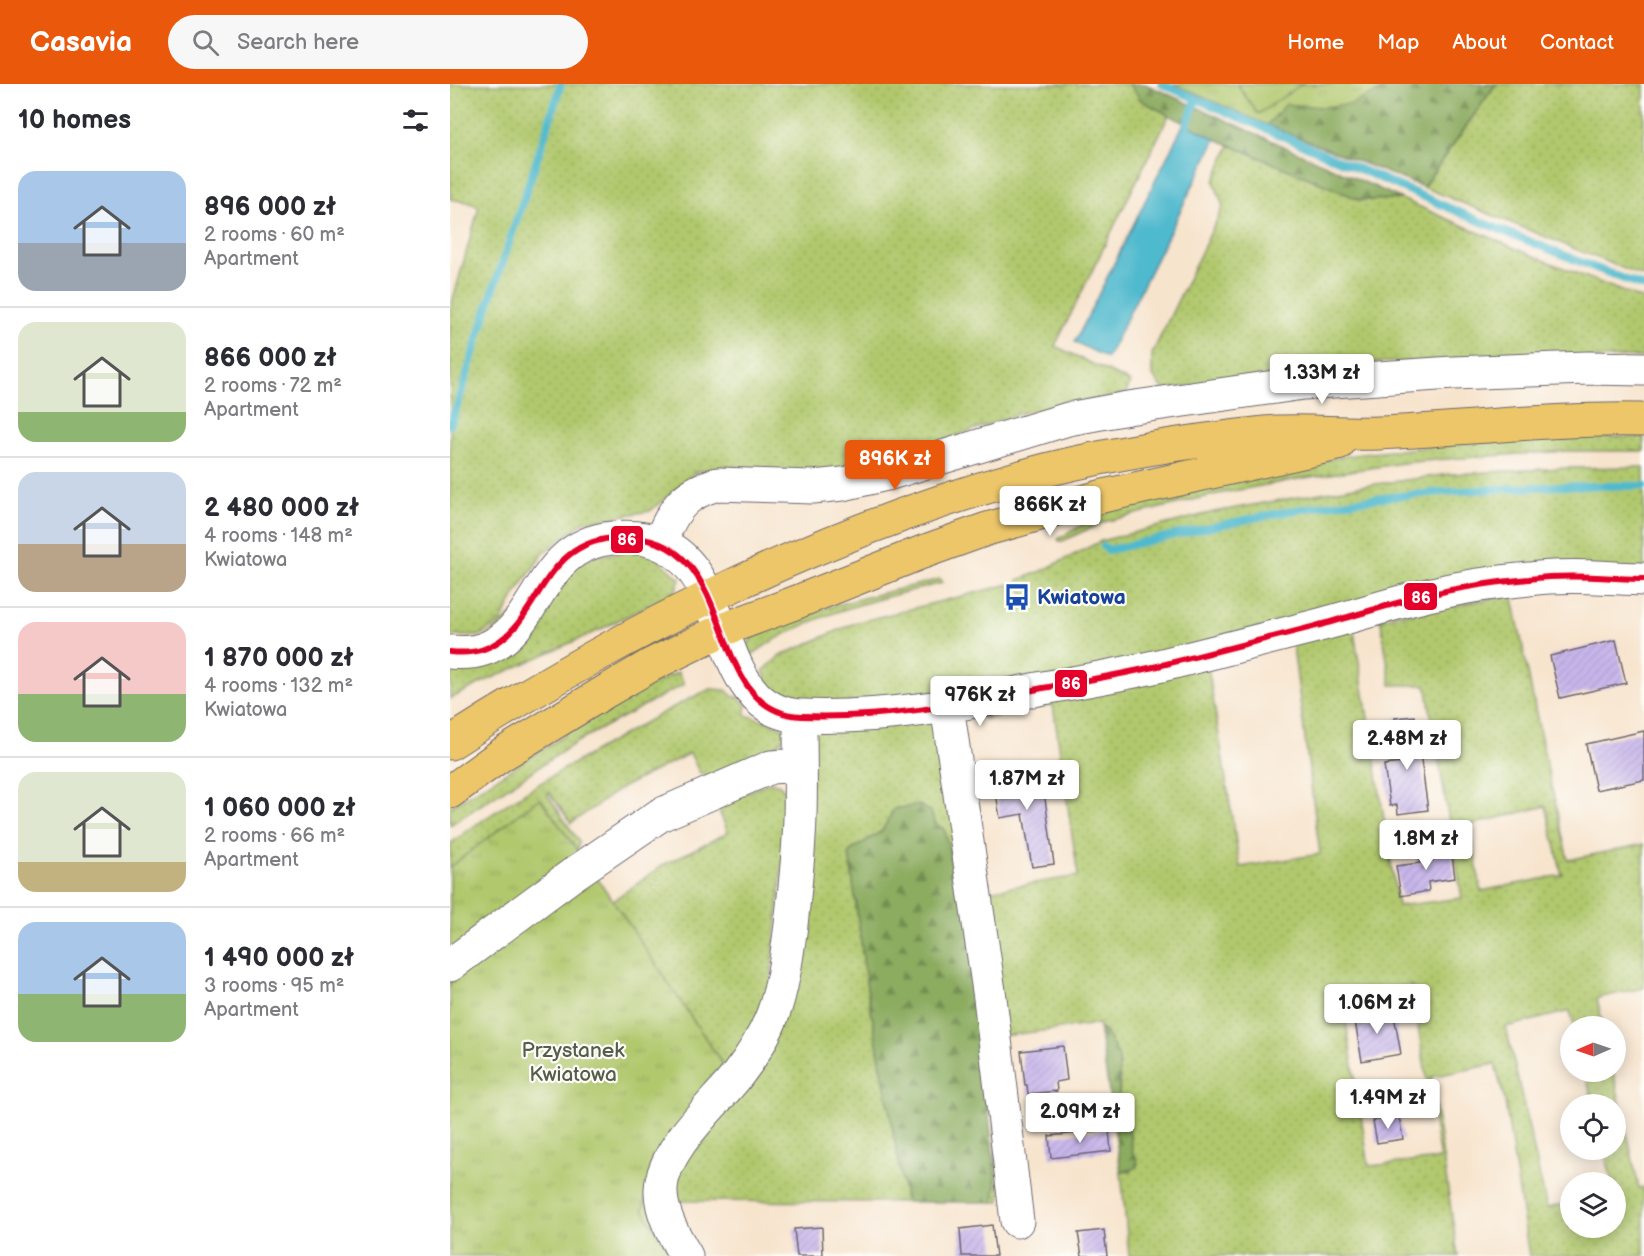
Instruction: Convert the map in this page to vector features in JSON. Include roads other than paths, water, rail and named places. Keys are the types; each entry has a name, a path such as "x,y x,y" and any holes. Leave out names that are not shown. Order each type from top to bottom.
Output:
{"main road":[{"path":"450,743 566,671 708,596 851,534 977,490 1047,470 1154,448 1268,433 1314,431 1375,434 1524,422 1644,420"},
{"path":"450,792 501,755 651,664 722,630 920,553 987,529 1103,496 1315,450 1375,434"}],"street":[{"path":"660,543 673,513 693,494 707,487 718,484 813,487 843,484 887,474 1068,419 1128,408 1303,383 1370,377 1587,368 1644,369"},
{"path":"450,652 483,649 508,634 518,623 556,566 582,546 610,538 639,538 660,543 684,559 700,580 743,679 755,697 772,710 800,716 894,712 947,706 1155,667 1408,600 1466,587 1550,577 1644,579"},
{"path":"947,706 990,998 1017,1221"},
{"path":"686,1256 663,1210 662,1180 680,1144 737,1076 753,1053 773,1015 783,977 792,919 800,815 800,716"},
{"path":"450,965 572,875 660,815 771,767 799,765"}],"water":[{"path":"1184,123 1216,139 1107,358 1075,342"}],"waterway":[{"path":"450,425 561,84"},
{"path":"1162,84 1503,231 1644,287"},
{"path":"1187,124 1196,100"},
{"path":"1104,547 1108,550 1283,512 1378,498 1492,489 1644,486"}],"place":[{"name":"Kwiatowa","path":"1017,597"}],"park label":[{"name":"Przystanek Kwiatowa","path":"573,1062"}]}
